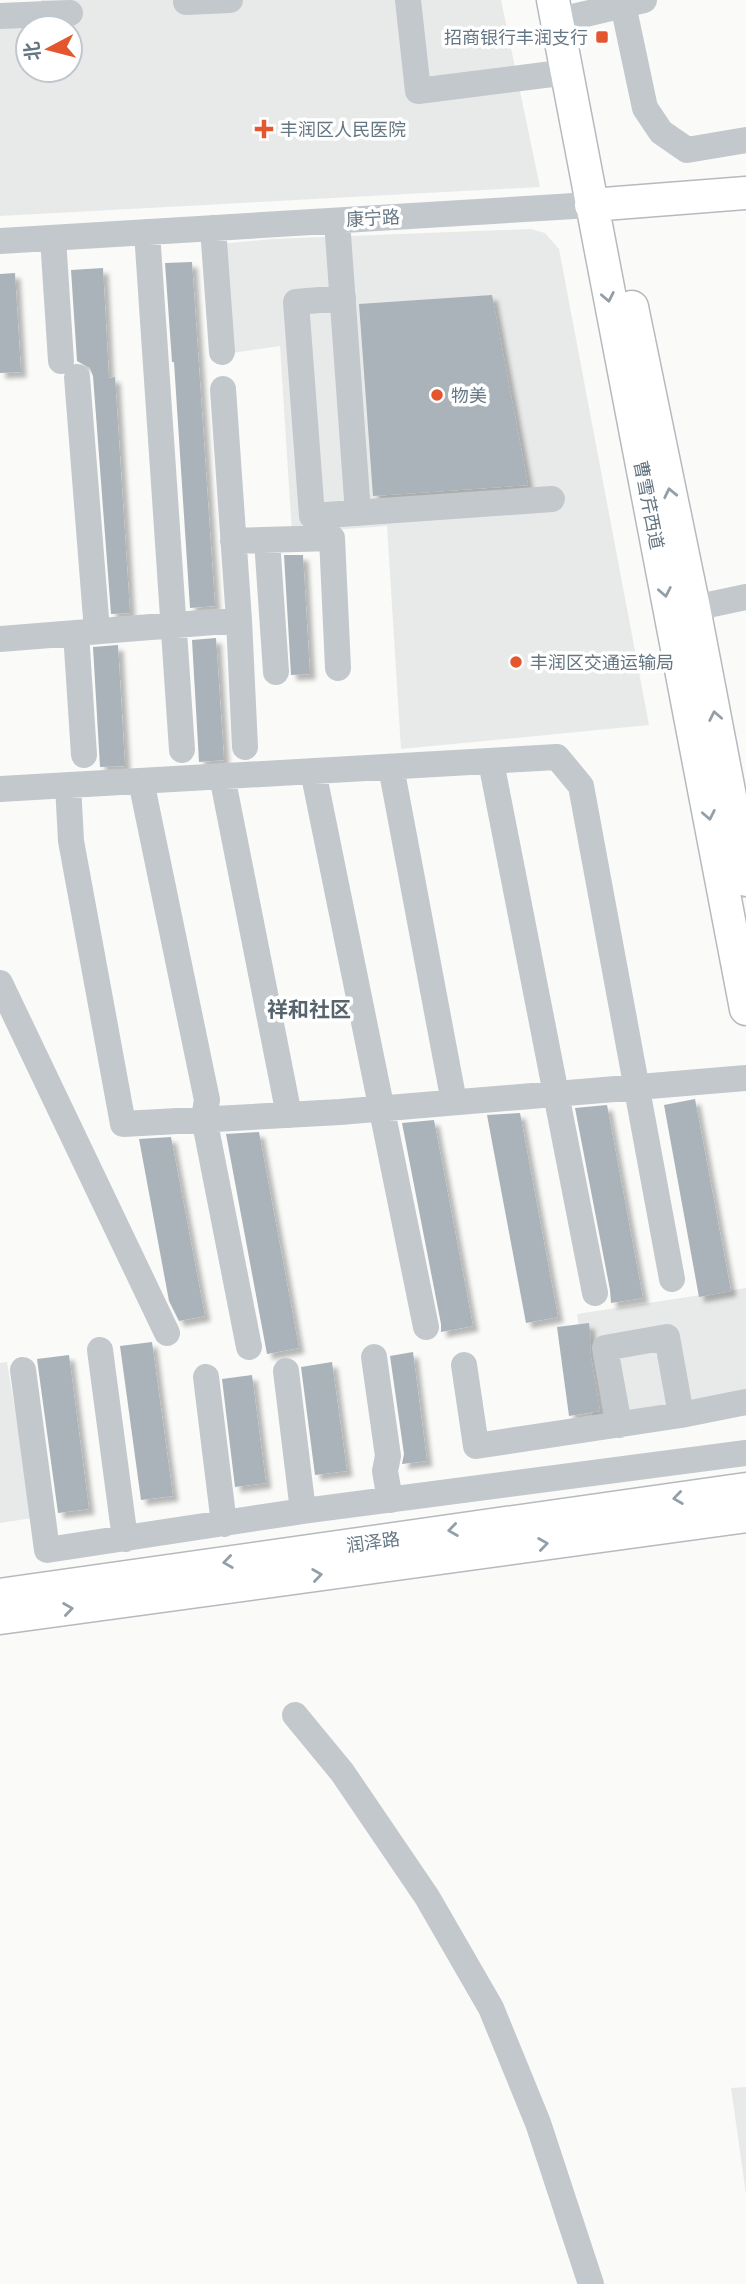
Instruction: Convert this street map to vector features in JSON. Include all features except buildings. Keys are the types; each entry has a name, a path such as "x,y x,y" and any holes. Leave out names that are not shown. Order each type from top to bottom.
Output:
{"main road":[{"name":"曹雪芹西道","path":"568,5 568,72 694,608 744,862"},
{"name":"曹雪芹西道","path":"568,5 601,204 746,1009"},
{"name":"康宁路","path":"601,204 746,193"},
{"name":"润泽路","path":"0,1595 746,1489"},
{"name":"润泽路","path":"0,1618 746,1516"}],"street":[{"path":"186,2 230,0"},
{"path":"408,0 418,91 568,72"},
{"path":"568,5 630,2 645,108 661,132 687,150 746,140"},
{"path":"0,16 70,13"},
{"name":"康宁路","path":"0,241 601,204"},
{"path":"337,220 358,513"},
{"path":"213,228 222,352"},
{"path":"147,232 182,750"},
{"path":"53,238 69,369 87,632 84,755"},
{"path":"343,299 296,302 312,516 552,499"},
{"path":"223,389 245,747"},
{"path":"233,541 332,538 338,668"},
{"path":"267,540 276,671"},
{"path":"694,608 746,597"},
{"path":"0,639 239,621"},
{"path":"0,789 557,757 581,786 672,1279"},
{"path":"491,762 595,1293"},
{"path":"391,767 454,1102"},
{"path":"313,771 426,1327"},
{"path":"222,776 289,1115"},
{"path":"141,781 207,1100 204,1118 249,1347"},
{"path":"68,785 71,841 123,1124 382,1109 746,1078"},
{"path":"0,983 167,1333"},
{"path":"619,1425 605,1348 667,1337 681,1415"},
{"path":"100,1350 125,1539"},
{"path":"374,1357 388,1456 385,1471 390,1500"},
{"path":"464,1365 476,1446 681,1415 746,1402"},
{"path":"23,1370 47,1550 303,1511 746,1453"},
{"path":"286,1371 303,1511"},
{"path":"206,1377 224,1524"},
{"path":"295,1714 342,1772 428,1897 491,2008 538,2123 591,2284"}],"shaded area":[{"name":"丰润区人民医院","path":"41,0 501,0 540,187 0,216 0,27 14,26 14,84 84,84 84,14 42,14"},
{"path":"531,229 545,233 559,249 649,725 401,749 387,526 292,533 280,346 226,354 218,244 272,239"},
{"path":"746,1288 746,1410 595,1434 577,1314"},
{"path":"7,1362 33,1518 0,1523 0,1363"},
{"path":"746,2087 746,2194 731,2088"}],"place":[{"name":"招商银行丰润支行","path":"602,37"},
{"name":"丰润区人民医院","path":"264,129"},
{"name":"物美","path":"437,395"},
{"name":"丰润区交通运输局","path":"516,662"}],"district":[{"name":"祥和社区","path":"309,1009"}]}
